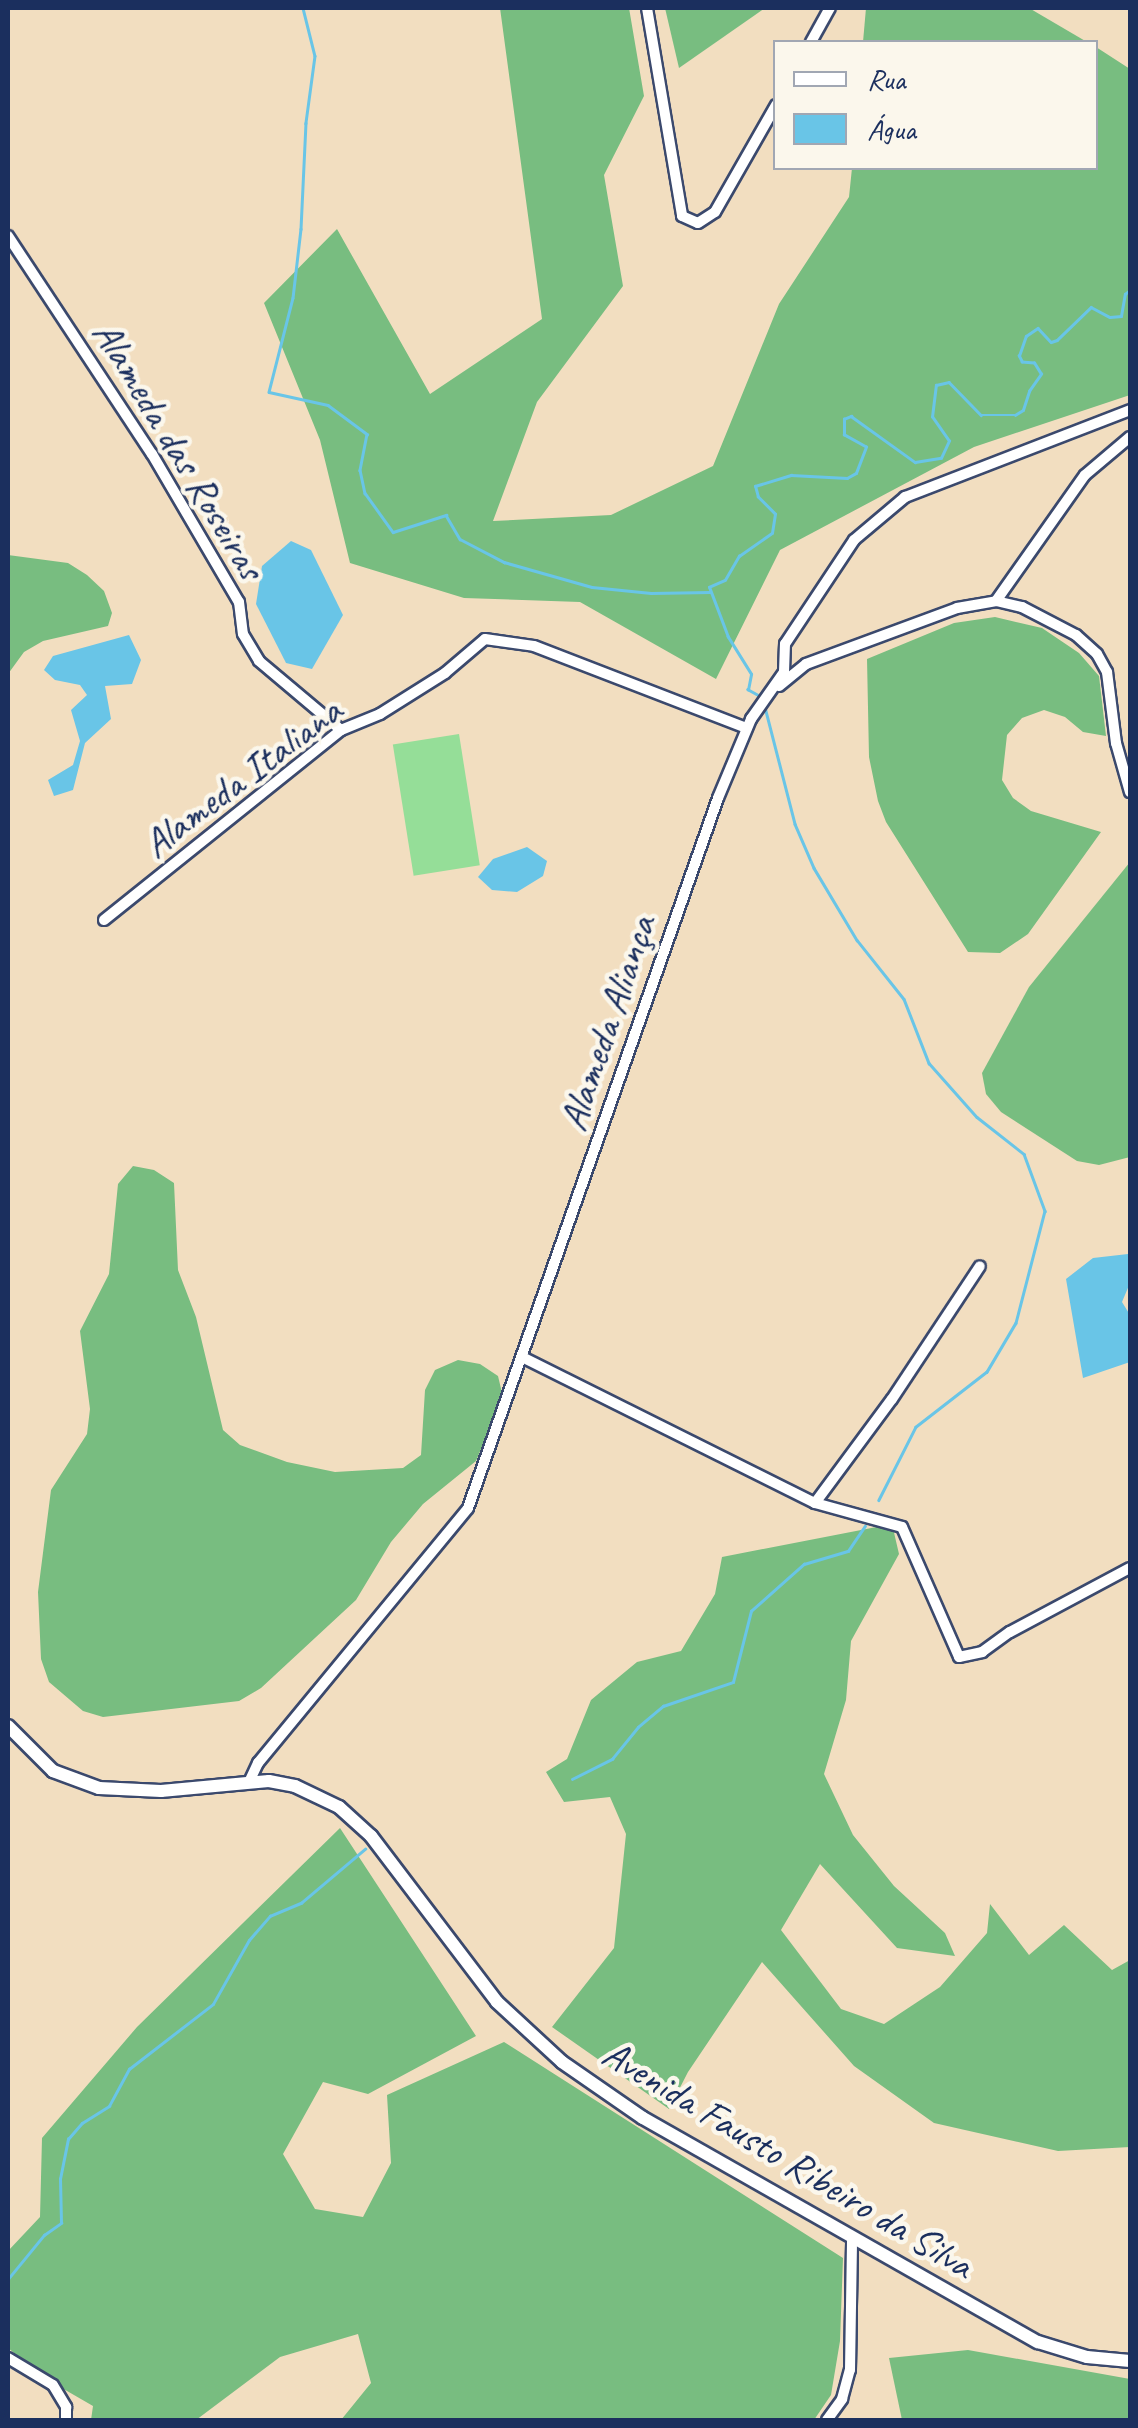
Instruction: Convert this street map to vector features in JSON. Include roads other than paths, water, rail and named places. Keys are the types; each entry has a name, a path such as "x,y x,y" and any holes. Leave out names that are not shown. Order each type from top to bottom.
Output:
{"main road":[{"name":"Avenida Fausto Ribeiro da Silva","path":"8,1726 52,1770 99,1788 162,1791 250,1780 295,1786 354,1818 496,2002 562,2062 643,2118 1038,2342 1086,2357 1130,2361"}],"street":[{"path":"647,8 682,216 698,223 715,212 773,110"},
{"path":"811,40 830,8"},
{"name":"Alameda das Roseiras","path":"8,236 152,454 239,602 243,634 260,661 340,730"},
{"name":"Alameda Aliança","path":"250,1780 282,1734 468,1508 718,798 749,724 784,672 785,644 854,540 905,497 1130,410"},
{"path":"996,601 1085,475 1130,437"},
{"path":"766,696 818,659 956,608 996,601 1042,614 1097,654 1107,672 1116,743 1130,792"},
{"name":"Alameda Italiana","path":"104,920 340,730 380,714 412,694 484,639 534,646 749,724"},
{"path":"814,1503 892,1399 980,1266"},
{"path":"522,1357 814,1503 897,1524 906,1531 959,1657 982,1652 1010,1632 1130,1568"},
{"path":"827,2420 842,2398 850,2370 852,2239"},
{"path":"8,2358 53,2385 66,2407 66,2420"}],"water":[{"path":"291,541 311,550 343,615 312,669 286,663 256,604 262,566"},
{"path":"129,635 141,660 132,684 105,686 111,719 85,743 73,790 54,796 48,780 73,765 80,741 71,710 87,695 80,685 55,680 44,670 53,656"},
{"path":"527,847 547,861 543,876 517,892 492,890 478,877 493,859"},
{"path":"1128,1254 1130,1283 1122,1302 1130,1315 1130,1362 1083,1378 1066,1279 1093,1258"}],"waterway":[{"path":"303,8 315,56 306,123 301,229 293,298 269,392 328,405 367,434 360,470 365,493 393,532 446,515 460,539 504,562 592,587 651,593 710,592"},
{"path":"759,696 748,690 751,674 728,637 709,587 725,580 739,556 772,533 775,514 758,497 755,486 791,475 847,478 856,473 866,447 844,435 844,419 851,416 915,462 941,458 949,441 932,417 936,385 949,382 981,415 1015,415 1023,410 1029,391 1041,374 1034,363 1022,362 1019,356 1026,336 1038,328 1051,342 1057,340 1091,307 1110,317 1121,316 1125,294 1130,290"},
{"path":"765,707 795,824 814,868 857,940 904,999 929,1063 977,1117 1024,1154 1045,1211 1016,1323 987,1372 916,1427 879,1500"},
{"path":"572,1779 612,1759 638,1727 663,1706 733,1682 751,1611 804,1564 848,1551 865,1526"},
{"path":"8,2279 44,2235 61,2223 60,2179 68,2139 82,2123 109,2106 129,2069 213,2004 249,1940 270,1916 301,1903 365,1849"}]}
